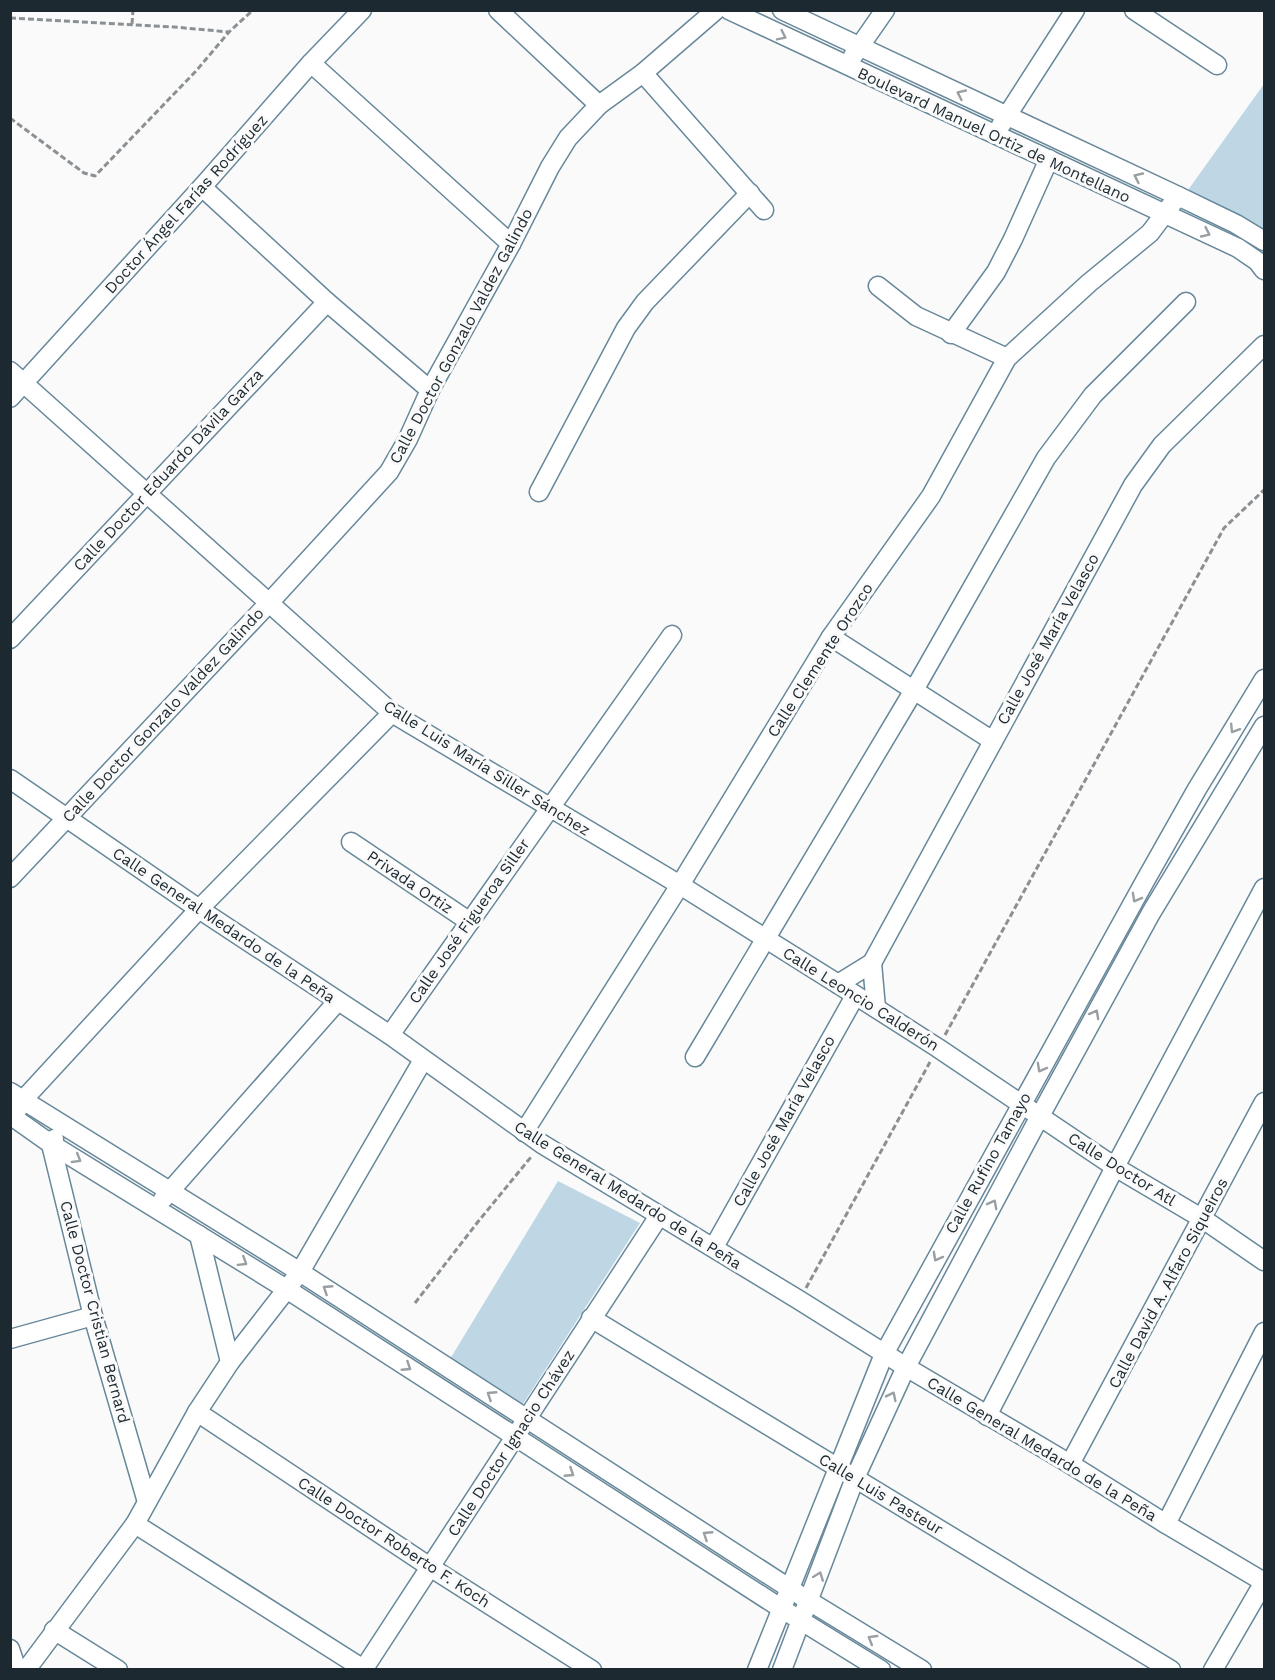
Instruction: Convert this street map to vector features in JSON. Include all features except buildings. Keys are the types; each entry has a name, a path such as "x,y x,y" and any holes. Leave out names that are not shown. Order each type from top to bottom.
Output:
{"street":[{"name":"Doctor Ángel Farías Rodríguez","path":"10,398 17,376 202,187 311,63 362,10"},
{"path":"498,10 599,105"},
{"name":"Calle Doctor Gonzalo Valdez Galindo","path":"10,878 389,472 408,439 430,390 562,148 583,120 599,105 643,73 716,10"},
{"name":"Boulevard Manuel Ortiz de Montellano","path":"729,10 1238,248 1262,262"},
{"name":"Boulevard Manuel Ortiz de Montellano","path":"782,10 1178,196 1236,224 1264,241"},
{"path":"847,67 885,10"},
{"path":"995,135 1075,10"},
{"path":"1134,10 1217,65"},
{"path":"311,63 511,244"},
{"path":"643,73 764,210"},
{"path":"951,334 996,272 1049,159"},
{"path":"202,187 327,302 430,390"},
{"path":"539,492 626,328 645,302 750,193"},
{"name":"Calle Clemente Orozco","path":"524,1132 680,885 831,637 931,496 1007,358 1089,283 1135,248 1150,233 1178,196"},
{"path":"878,286 916,316 1007,358"},
{"name":"Calle Doctor Eduardo Dávila Garza","path":"10,639 327,302"},
{"path":"695,1057 767,940 914,690 1046,458 1093,395 1186,302"},
{"name":"Calle José María Velasco","path":"838,984 872,963 1133,485 1162,445 1264,345"},
{"name":"Calle Luis María Siller Sánchez","path":"17,376 268,604 392,713 680,885"},
{"name":"Calle José Figueroa Siller","path":"390,1035 672,635"},
{"path":"831,637 993,741"},
{"name":"Calle Rufino Tamayo","path":"758,1670 884,1354 1197,789 1264,679"},
{"path":"392,713 17,1096 12,1116 51,1144 288,1290 782,1609 881,1670"},
{"name":"Calle Rufino Tamayo","path":"782,1670 855,1478 906,1367 1151,913 1264,726"},
{"name":"Calle General Medardo de la Peña","path":"10,779 337,1002 390,1035 542,1144 714,1247 884,1354 1264,1582"},
{"name":"Privada Ortiz","path":"351,842 470,922"},
{"name":"Calle Leoncio Calderón","path":"680,885 876,1008 1040,1116"},
{"path":"987,1416 1115,1167 1264,888"},
{"path":"872,963 876,1008"},
{"name":"Calle José María Velasco","path":"714,1247 855,996"},
{"path":"157,1208 169,1190 337,1002"},
{"path":"26,1670 135,1524 197,1412 230,1362 300,1272 423,1060"},
{"path":"17,1096 300,1272 790,1589 922,1670"},
{"name":"Calle David A. Alfaro Siqueiros","path":"1070,1464 1264,1102"},
{"name":"Calle Doctor Atl","path":"1040,1116 1115,1167 1203,1219 1264,1261"},
{"path":"51,1144 63,1125"},
{"name":"Calle Doctor Cristian Bernard","path":"51,1144 93,1317 147,1502"},
{"name":"Calle Doctor Ignacio Chávez","path":"364,1669 659,1216"},
{"path":"199,1235 230,1362"},
{"path":"10,1339 93,1317"},
{"name":"Calle Luis Pasteur","path":"591,1318 1171,1670"},
{"path":"1166,1524 1264,1332"},
{"name":"Calle Doctor Roberto F. Koch","path":"197,1412 430,1567 592,1670"},
{"path":"135,1524 364,1669"},
{"path":"1213,1670 1264,1582"},
{"path":"54,1630 117,1670"},
{"path":"10,1648 17,1670"}],"path":[{"path":"132,24 133,10"},
{"path":"10,118 84,173 95,176 253,10"},
{"path":"10,18 230,32"},
{"path":"799,1300 1224,528 1264,490"},
{"path":"415,1303 542,1144"}],"shaded area":[{"path":"1264,84 1264,229 1188,190"},
{"path":"558,1181 640,1223 523,1404 450,1359"}]}
